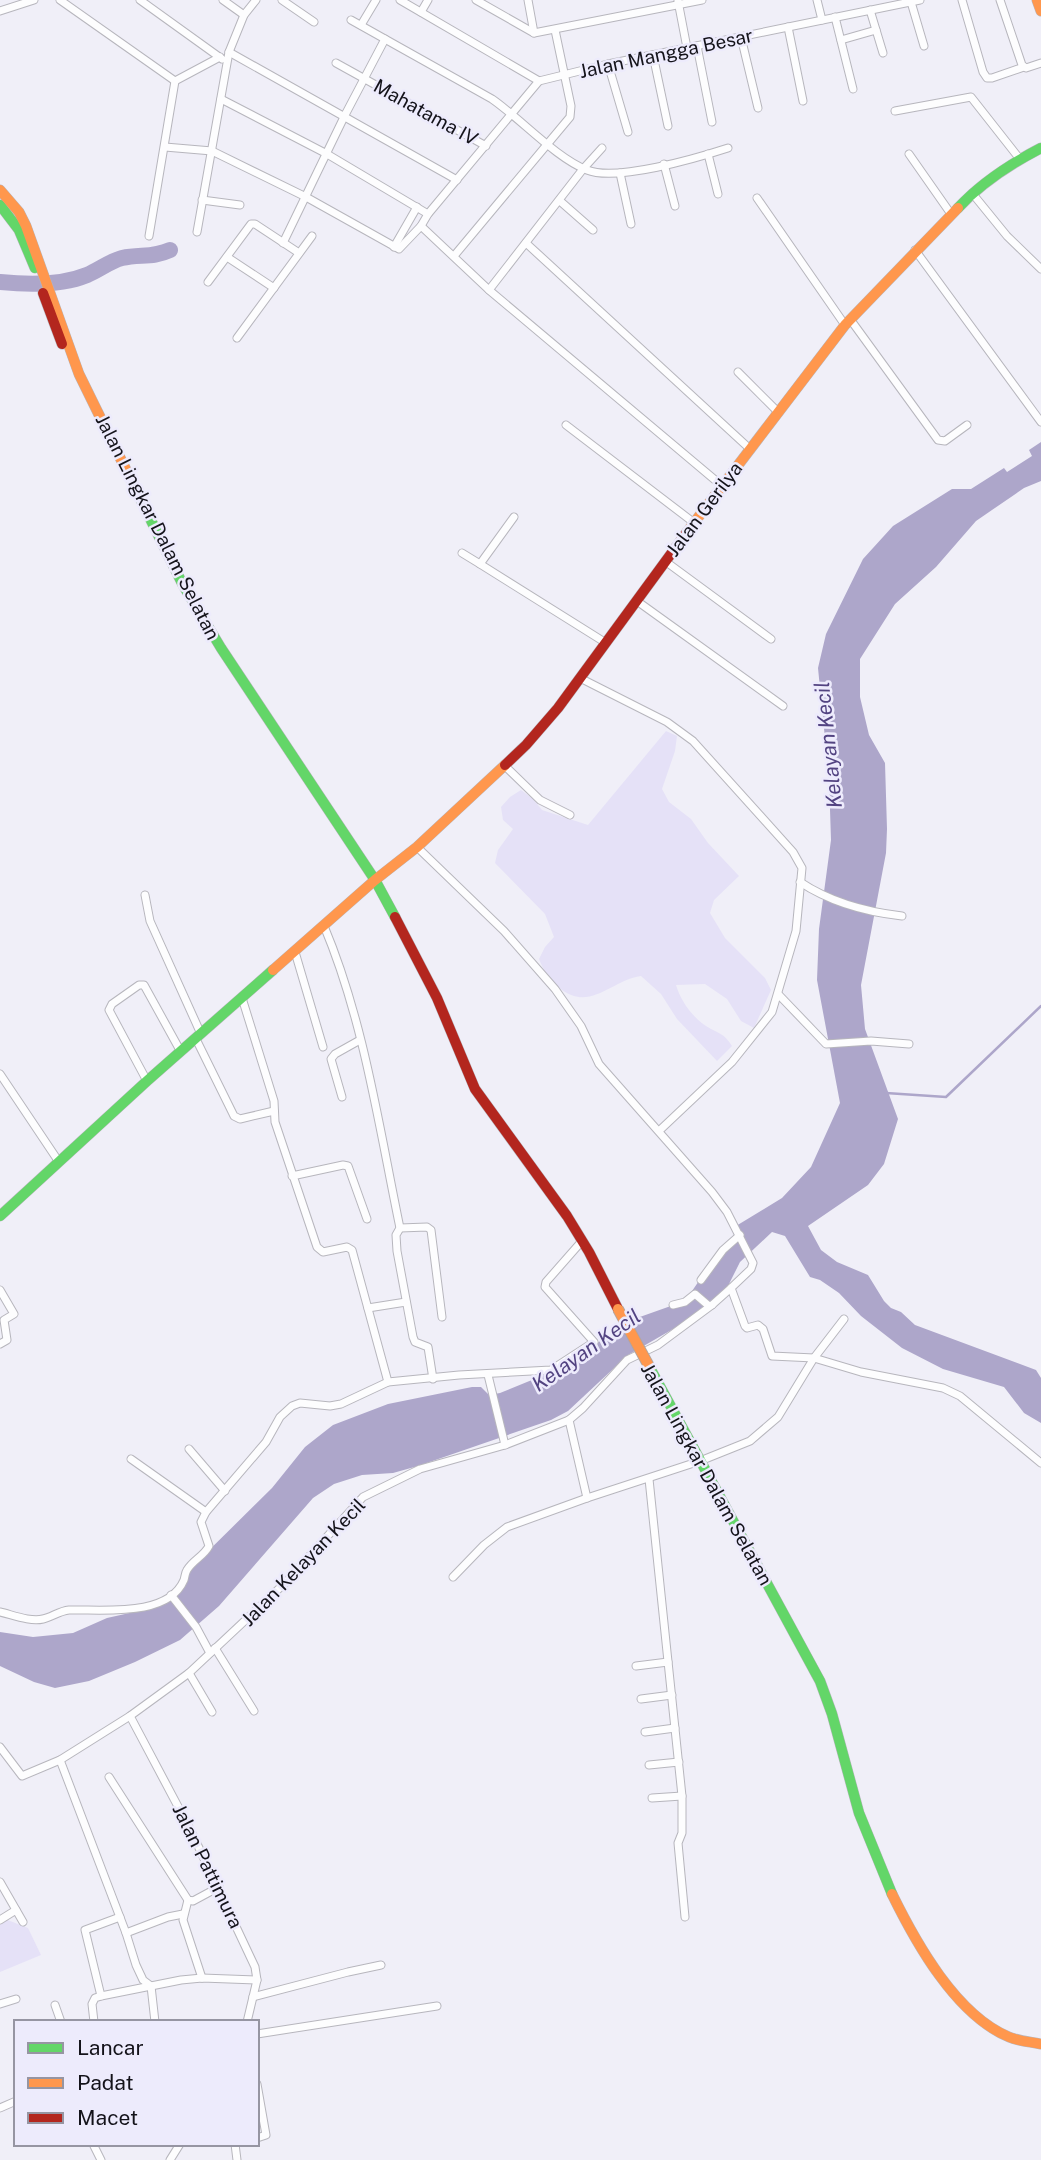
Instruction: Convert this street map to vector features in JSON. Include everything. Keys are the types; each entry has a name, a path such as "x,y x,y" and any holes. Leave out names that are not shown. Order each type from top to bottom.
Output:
{"main road":[{"path":"1037,0 1041,11"},
{"name":"Jalan Gerilya","path":"0,1216 147,1081 505,766 540,729 580,678 693,522 848,322 972,193 1019,158 1041,148"},
{"name":"Jalan Lingkar Dalam Selatan","path":"0,190 19,212 47,295 79,374 184,585 221,648 375,880 437,998 475,1089 582,1241 820,1681 841,1740 858,1812 892,1898 916,1942 939,1975 967,2006 994,2028 1018,2040 1041,2044"},
{"name":"Jalan Lingkar Dalam Selatan","path":"0,205 19,230 40,272"}],"street":[{"path":"0,11 34,0"},
{"path":"60,0 175,81"},
{"path":"140,0 223,60"},
{"path":"223,0 244,15"},
{"path":"197,232 222,99 223,60 244,15 256,0"},
{"path":"282,0 314,22"},
{"path":"361,25 376,0"},
{"path":"165,146 212,151 306,197 394,247 401,248 539,81 400,0"},
{"path":"421,12 428,0"},
{"path":"476,0 534,33 678,2 702,0"},
{"path":"528,0 534,33"},
{"path":"817,0 822,20"},
{"path":"962,0 987,78 1041,63"},
{"path":"1000,0 1024,67"},
{"path":"915,1 924,46"},
{"name":"Jalan Mangga Besar","path":"539,81 608,64 915,1"},
{"path":"678,2 687,48"},
{"path":"870,10 883,53"},
{"path":"835,17 853,89"},
{"path":"351,20 492,99 513,113 547,144 583,169 600,174 620,173 728,148"},
{"path":"788,27 803,101"},
{"path":"454,256 572,112 555,30"},
{"path":"841,40 876,30"},
{"path":"741,37 758,108"},
{"path":"283,243 385,39"},
{"path":"697,46 712,122"},
{"path":"229,51 457,180"},
{"path":"653,55 668,126"},
{"path":"175,81 223,60"},
{"name":"Mahatama IV","path":"336,63 486,146"},
{"path":"608,64 628,132"},
{"path":"149,236 175,81"},
{"path":"895,111 971,97 1019,158"},
{"path":"222,99 327,154 428,215"},
{"path":"489,290 602,148"},
{"path":"708,154 718,194"},
{"path":"909,154 951,214"},
{"path":"664,164 674,206"},
{"path":"620,173 631,224"},
{"path":"972,193 1007,236 1041,269"},
{"path":"757,198 938,440 945,441 967,425"},
{"path":"202,200 240,205"},
{"path":"560,201 593,230"},
{"path":"394,247 417,207"},
{"path":"208,282 251,224 299,253"},
{"path":"421,226 489,290 721,485"},
{"path":"237,338 312,236"},
{"path":"526,243 750,449"},
{"path":"915,250 1041,422"},
{"path":"227,257 274,288"},
{"path":"737,372 777,411"},
{"path":"566,425 693,522"},
{"path":"480,564 514,517"},
{"path":"463,553 606,643"},
{"path":"665,561 771,639"},
{"path":"637,601 783,706"},
{"path":"580,678 667,722 693,741 793,852 802,868 793,946 779,995 766,1021 732,1062 660,1130"},
{"path":"505,766 540,800 570,816"},
{"path":"417,846 526,954 570,1009 599,1063 712,1192 740,1235 723,1251 701,1280"},
{"path":"800,882 869,911 902,916"},
{"path":"145,895 150,920 234,1116 240,1119 274,1111"},
{"path":"324,926 338,958 355,1014 400,1228 396,1235 412,1337 415,1342 428,1347 433,1379"},
{"path":"295,952 323,1047"},
{"path":"147,1081 110,1015 109,1007 112,1004 139,985 144,985 181,1052"},
{"path":"779,995 822,1041 830,1045 871,1041 909,1044"},
{"path":"242,998 274,1101 275,1122 319,1250 323,1252 347,1247 352,1250 388,1382"},
{"path":"342,1097 331,1059 335,1054 360,1041"},
{"path":"0,1074 59,1162"},
{"path":"292,1176 348,1166 367,1219"},
{"path":"400,1228 427,1227 430,1230 442,1317"},
{"name":"Jalan Kelayan Kecil","path":"0,1747 22,1776 60,1760 130,1716 189,1673 285,1583 363,1497 420,1469 569,1420 627,1360 658,1345 710,1306 752,1266 749,1252 740,1235"},
{"path":"0,1612 37,1620 65,1611 144,1607 172,1596 184,1580 185,1572 209,1546 201,1522 206,1513 265,1442 280,1417 292,1406 300,1403 330,1406 341,1404 388,1382 551,1370 594,1340 545,1287 550,1276 582,1241"},
{"path":"731,1288 745,1326 747,1328 758,1325 763,1329 772,1356 814,1358 883,1377 943,1388 960,1396 1041,1463"},
{"path":"0,1290 14,1314 4,1320 7,1340 0,1344"},
{"path":"673,1305 685,1302 695,1294 710,1306"},
{"path":"368,1307 406,1302"},
{"path":"453,1577 484,1545 507,1527 700,1461 750,1441 772,1424 814,1358 844,1319"},
{"path":"488,1375 504,1443"},
{"path":"569,1420 587,1498"},
{"path":"189,1449 225,1491"},
{"path":"131,1459 206,1513"},
{"path":"649,1479 682,1796 682,1833 678,1843 685,1917"},
{"path":"172,1596 254,1711"},
{"path":"636,1666 668,1662"},
{"path":"189,1673 212,1712"},
{"path":"641,1699 672,1695"},
{"name":"Jalan Pattimura","path":"130,1716 171,1790 219,1887 255,1967 257,1980"},
{"path":"645,1732 675,1728"},
{"path":"60,1760 136,1965 150,1986 155,2020"},
{"path":"649,1765 679,1762"},
{"path":"109,1777 188,1900"},
{"path":"652,1798 682,1796"},
{"path":"0,1881 23,1922"},
{"path":"188,1900 193,1901 219,1887"},
{"path":"188,1900 183,1914 184,1926 202,1978"},
{"path":"0,1920 16,1910"},
{"path":"126,1933 183,1914"},
{"path":"101,1996 85,1930 120,1917"},
{"path":"253,1997 381,1965"},
{"path":"93,2020 92,2004 95,1998 202,1978 257,1980 247,2020"},
{"path":"0,2004 16,1999"},
{"path":"55,2005 60,2020"},
{"path":"259,2034 437,2006"},
{"path":"259,2095 266,2135 259,2137"}],"shaded area":[{"path":"666,731 677,736 675,751 662,789 669,802 691,819 708,843 739,876 714,900 710,913 725,938 765,978 771,990 754,1028 741,1021 727,999 705,984 676,985 681,998 694,1016 723,1035 732,1046 717,1061 677,1019 661,994 641,976 592,996 573,996 558,987 539,959 554,937 545,914 495,863 498,850 513,829 503,820 501,807 510,797 521,790 542,810 588,825"},
{"path":"5,1919 28,1928 41,1955 0,1972 0,1922"}],"water":[{"name":"Kelayan Kecil","path":"1041,442 1041,481 1024,488 976,521 936,567 895,604 860,659 860,697 869,735 885,763 887,829 886,853 861,985 865,1029 898,1119 884,1164 868,1185 808,1226 821,1250 837,1262 868,1275 884,1301 915,1325 1036,1370 1041,1378 1041,1423 1024,1413 1004,1387 943,1369 902,1348 861,1316 839,1293 820,1280 810,1277 785,1236 772,1232 740,1262 727,1288 680,1325 628,1355 568,1411 551,1420 418,1466 393,1473 362,1475 334,1484 313,1498 219,1606 180,1640 89,1681 55,1688 34,1682 0,1666 0,1632 33,1637 73,1633 107,1618 152,1608 171,1600 190,1569 272,1488 305,1447 333,1425 388,1404 472,1387 481,1387 489,1395 500,1393 549,1373 637,1318 682,1302 718,1253 734,1238 736,1226 782,1198 811,1167 840,1103 817,980 819,929 831,840 829,779 818,668 826,634 863,559 893,526 952,489 971,489 1004,468 1007,472 1032,456 1029,450"}],"waterway":[{"path":"0,282 33,284 77,279 122,258 170,250"},
{"path":"886,1093 946,1097 1041,1006"}],"traffic: fast":[{"path":"958,208 997,174 1041,148"},
{"path":"0,205 19,230 35,268"},
{"path":"131,480 183,585 221,648 375,880 395,917"},
{"path":"0,1216 273,970"},
{"path":"650,1368 820,1681 832,1714 859,1813 892,1894"}],"traffic: slow":[{"path":"1037,0 1041,11"},
{"path":"0,190 19,212 26,226 79,374 131,480"},
{"path":"687,532 845,325 958,208"},
{"path":"273,970 375,880 417,847 505,765"},
{"path":"618,1309 650,1368"},
{"path":"892,1894 926,1955 955,1995 990,2027 1009,2037 1041,2044"}],"traffic: jam":[{"path":"43,293 62,344"},
{"path":"505,765 558,708 687,532"},
{"path":"395,917 437,998 475,1089 567,1216 618,1309"}]}
